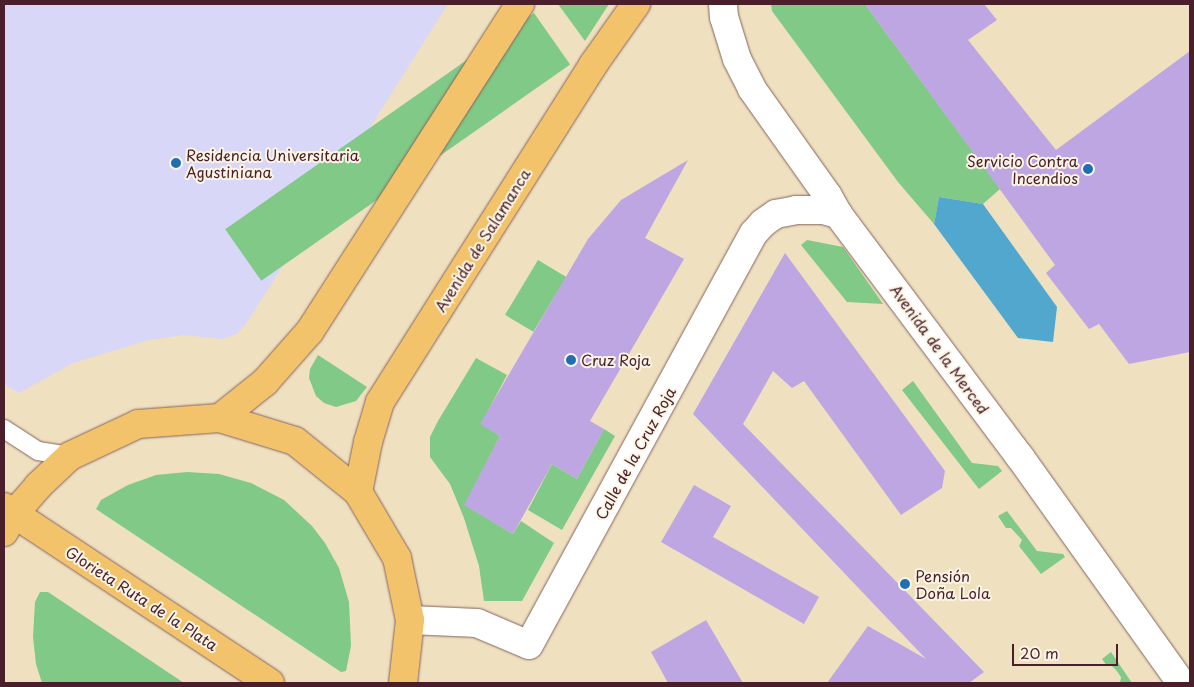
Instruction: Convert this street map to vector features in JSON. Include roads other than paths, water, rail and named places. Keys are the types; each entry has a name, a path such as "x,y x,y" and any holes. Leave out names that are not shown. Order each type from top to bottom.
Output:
{"main road":[{"path":"220,418 265,382 310,331 520,4"},
{"name":"Avenida de Salamanca","path":"358,492 368,442 380,402 593,65 636,4"},
{"name":"Glorieta Ruta de la Plata","path":"270,683 7,518 70,456 138,424 220,418 295,441 358,492 397,558 410,620 403,683"}],"street":[{"name":"Avenida de la Merced","path":"723,4 724,17 737,59 752,89 828,196 838,214 1020,458 1181,683"},
{"name":"Calle de la Cruz Roja","path":"410,620 477,623 529,645 754,233 763,223 776,214 796,210 823,210 838,214"}],"lane":[{"path":"4,429 38,451 70,456"}],"water":[{"path":"939,197 983,204 1057,307 1053,342 1018,338 934,224"}],"place":[{"name":"Residencia Universitaria Agustiniana","path":"176,163"},
{"name":"Servicio Contra Incendios","path":"1088,169"},
{"name":"Cruz Roja","path":"571,360"},
{"name":"Pensión Doña Lola","path":"905,584"}]}
